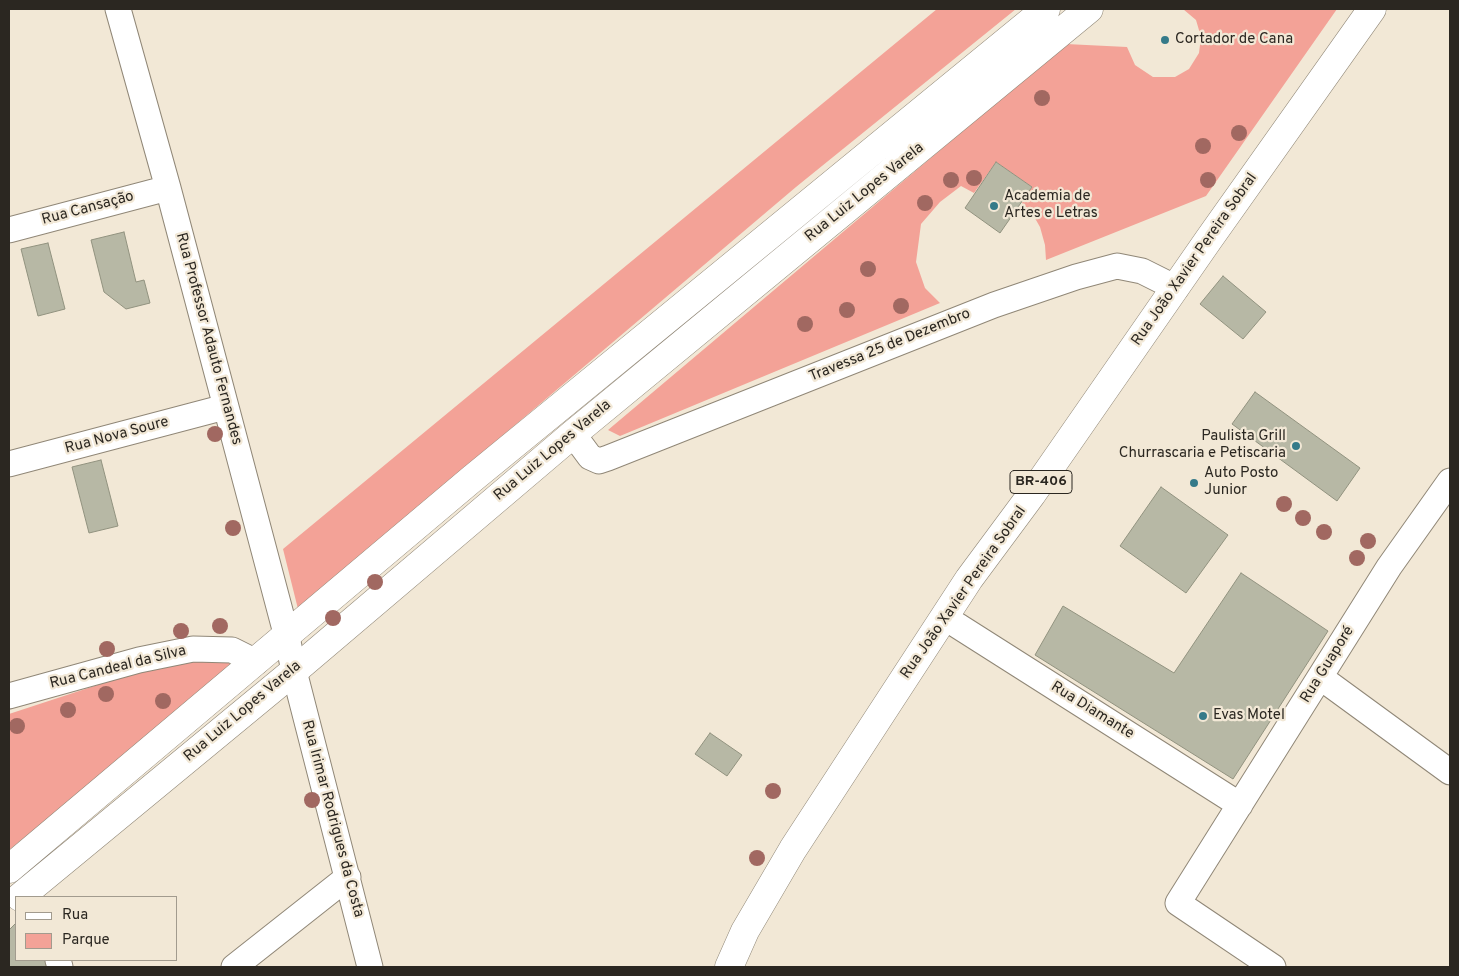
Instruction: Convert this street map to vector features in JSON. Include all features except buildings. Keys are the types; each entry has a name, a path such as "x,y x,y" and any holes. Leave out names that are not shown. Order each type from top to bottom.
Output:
{"main road":[{"name":"Rua Luiz Lopes Varela","path":"17,862 473,478 1046,9"},
{"name":"Rua Luiz Lopes Varela","path":"28,895 572,434 1089,9"},
{"name":"Rua João Xavier Pereira Sobral","path":"729,967 745,931 793,849 969,579 1038,487 1372,9"},
{"path":"555,412 572,434"}],"street":[{"name":"Rua Professor Adauto Fernandes","path":"118,9 168,188 294,671"},
{"name":"Rua Cansação","path":"9,230 168,188"},
{"name":"Travessa 25 de Dezembro","path":"572,434 590,457 598,461 608,458 994,305 1076,277 1117,266 1142,271 1176,288"},
{"name":"Rua Nova Soure","path":"9,464 226,407"},
{"name":"Rua Guaporé","path":"1274,967 1178,903 1389,567 1450,481"},
{"name":"Rua Diamante","path":"944,618 1240,805"},
{"name":"Rua Candeal da Silva","path":"9,696 139,660 193,649 232,650 256,662"},
{"name":"Rua Irimar Rodrigues da Costa","path":"294,671 370,967"},
{"path":"1320,677 1450,772"},
{"path":"17,862 28,895"},
{"path":"234,967 348,877"}],"green space":[{"path":"937,9 1016,9 796,187 298,609 283,549"},
{"path":"1183,9 1337,9 1206,196 1046,260 1045,245 1040,227 1032,213 1022,203 1032,187 996,162 974,193 961,186 940,202 921,224 916,262 925,288 940,303 620,436 608,430 1066,44 1127,47 1135,65 1153,77 1175,77 1189,69 1199,53 1201,37 1196,20"},
{"path":"209,659 233,664 115,764 9,850 9,714 134,673"}],"place":[{"name":"Cortador de Cana","path":"1165,40"},
{"name":"Academia de Artes e Letras","path":"994,206"},
{"name":"Paulista Grill Churrascaria e Petiscaria","path":"1296,446"},
{"name":"Auto Posto Junior","path":"1194,483"},
{"name":"Evas Motel","path":"1203,716"}]}
